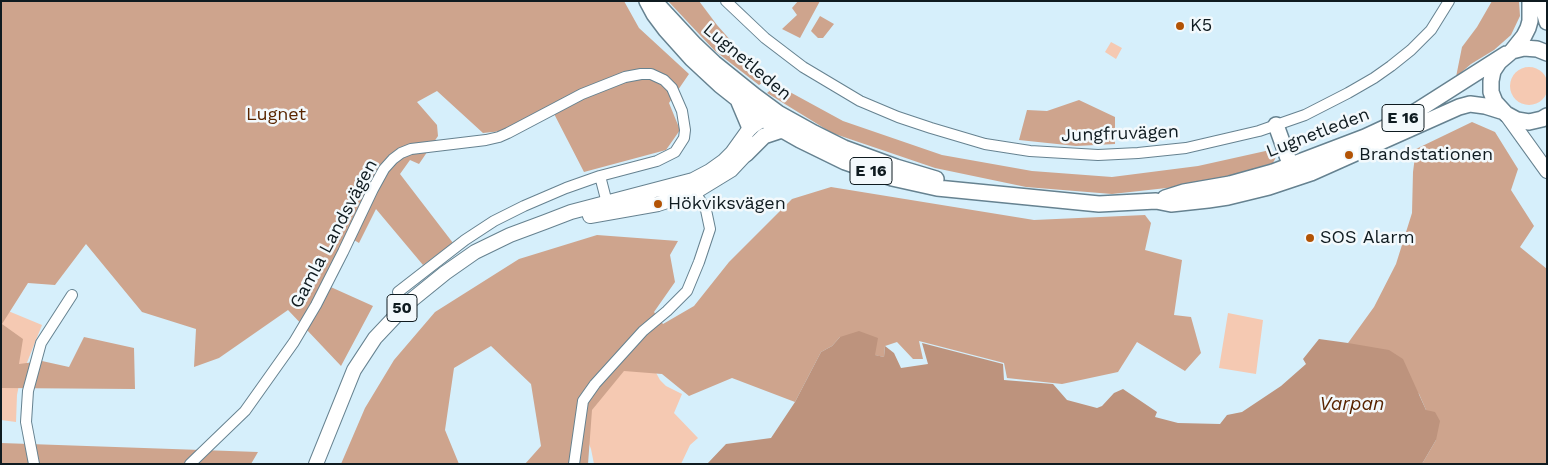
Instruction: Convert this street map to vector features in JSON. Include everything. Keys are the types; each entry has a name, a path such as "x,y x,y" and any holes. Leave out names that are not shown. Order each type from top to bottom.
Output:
{"highway":[{"name":"Lugnetleden","path":"647,1 654,14 678,45 716,82 738,100 852,151 966,190"},
{"name":"Lugnetleden","path":"655,1 695,46 767,113 782,130 830,155 914,184 937,188 1099,204 1156,201 1171,204 1221,198 1269,187 1293,172 1393,124 1509,53"},
{"name":"E 16","path":"1503,112 1493,97 1491,81 1493,71 1498,62 1524,36 1530,21 1530,1"},
{"path":"1541,1 1547,22"},
{"path":"1509,53 1524,48 1536,49 1547,53"},
{"path":"738,100 750,128"},
{"name":"Lugnetleden","path":"1293,172 1470,104 1486,106 1503,112 1517,120 1529,122 1547,116"},
{"path":"1276,125 1293,172"},
{"name":"50","path":"746,154 764,136 782,130"}],"main road":[{"path":"1503,112 1547,172"},
{"name":"50","path":"692,186 724,161 737,147 750,128 767,113"},
{"name":"50","path":"316,464 354,370 376,338 408,303 445,273 475,252 510,235 556,219 573,219 608,208 658,204 692,186 724,176 746,154 756,138 767,113"}],"street":[{"name":"Jungfruvägen","path":"726,1 765,38 803,67 860,101 898,117 985,144 1060,154 1098,155 1138,153 1207,144 1305,115 1374,78 1398,61 1431,30 1449,1"},
{"name":"Gamla Landsvägen","path":"190,464 244,411 294,342 328,283 384,169 393,159 411,149 486,140 508,133 582,94 625,77 651,74 659,77 672,88 682,111 686,130 680,146 670,156 600,176 551,194 494,222 447,253 398,292"},
{"path":"600,176 608,208"},
{"path":"574,464 583,401 595,384 644,331 667,312 687,291 710,229 706,210 692,186"},
{"path":"34,464 26,422 28,391 41,343 72,295"}],"shaded area":[{"path":"1111,42 1122,48 1116,59 1105,52"},
{"path":"1529,67 1543,72 1548,86 1543,100 1529,105 1515,100 1510,86 1515,72"},
{"path":"1,308 42,325 20,380 17,395 16,422 1,420"},
{"path":"1228,313 1263,320 1256,374 1219,368"},
{"path":"623,365 654,369 666,386 682,394 674,413 698,438 690,445 681,464 594,464 589,444 588,415"}],"green space":[{"name":"Lugnet","path":"1,1 624,1 639,28 689,74 669,103 680,130 666,150 584,172 550,106 502,131 483,133 437,91 417,102 437,125 438,136 419,164 410,160 400,174 453,243 423,265 376,209 359,243 349,237 324,284 373,306 341,366 288,310 219,358 194,367 196,329 142,312 86,244 55,285 28,283 2,324 23,339 19,364 42,361 69,367 84,337 134,348 135,389 1,388"},
{"path":"668,1 699,1 747,59 769,78 759,85 715,51"},
{"path":"798,1 820,1 800,38 782,29 797,15 792,8"},
{"path":"1492,1 1519,1 1520,16 1511,35 1494,50 1471,64 1456,77 1462,47 1477,27"},
{"path":"820,16 834,24 823,38 818,38 811,31"},
{"path":"777,85 843,121 942,155 1032,171 1112,177 1198,166 1270,150 1277,155 1273,163 1203,184 1112,194 1026,187 935,168 832,133 767,93"},
{"path":"1079,100 1115,117 1115,144 1076,146 1019,140 1027,110 1047,111"},
{"path":"1472,122 1495,132 1518,169 1511,190 1534,226 1520,247 1547,269 1547,464 1422,464 1436,440 1419,394 1348,343 1374,307 1396,264 1412,213 1413,172 1416,149"},
{"path":"831,187 1034,220 1145,215 1151,223 1145,250 1182,260 1174,315 1191,317 1201,353 1185,371 1137,342 1118,372 1062,384 1007,378 1004,363 919,341 923,359 913,359 897,342 885,346 884,357 874,355 840,337 832,346 821,352 795,402 732,378 689,396 662,374 624,371 592,410 588,464 525,464 541,446 531,384 491,346 454,368 445,430 459,464 341,464 365,408 394,360 435,312 519,259 597,235 678,241 670,255 675,282 654,312 663,324 694,306 729,262 792,199"},
{"path":"1,443 258,452 251,464 1,464"}],"water":[{"name":"Varpan","path":"859,331 878,338 875,355 884,357 885,346 894,353 901,368 928,364 922,343 1003,364 1004,380 1053,384 1067,400 1097,408 1102,406 1114,393 1123,389 1157,412 1155,417 1178,423 1220,424 1227,415 1242,412 1281,386 1306,364 1303,359 1319,339 1348,343 1389,350 1403,359 1426,410 1435,412 1440,421 1436,440 1422,464 707,464 726,444 771,438 795,402 821,352 832,346 840,337"}],"place":[{"name":"K5","path":"1180,26"},
{"name":"Brandstationen","path":"1349,155"},
{"name":"Hökviksvägen","path":"658,204"},
{"name":"SOS Alarm","path":"1310,238"}]}
